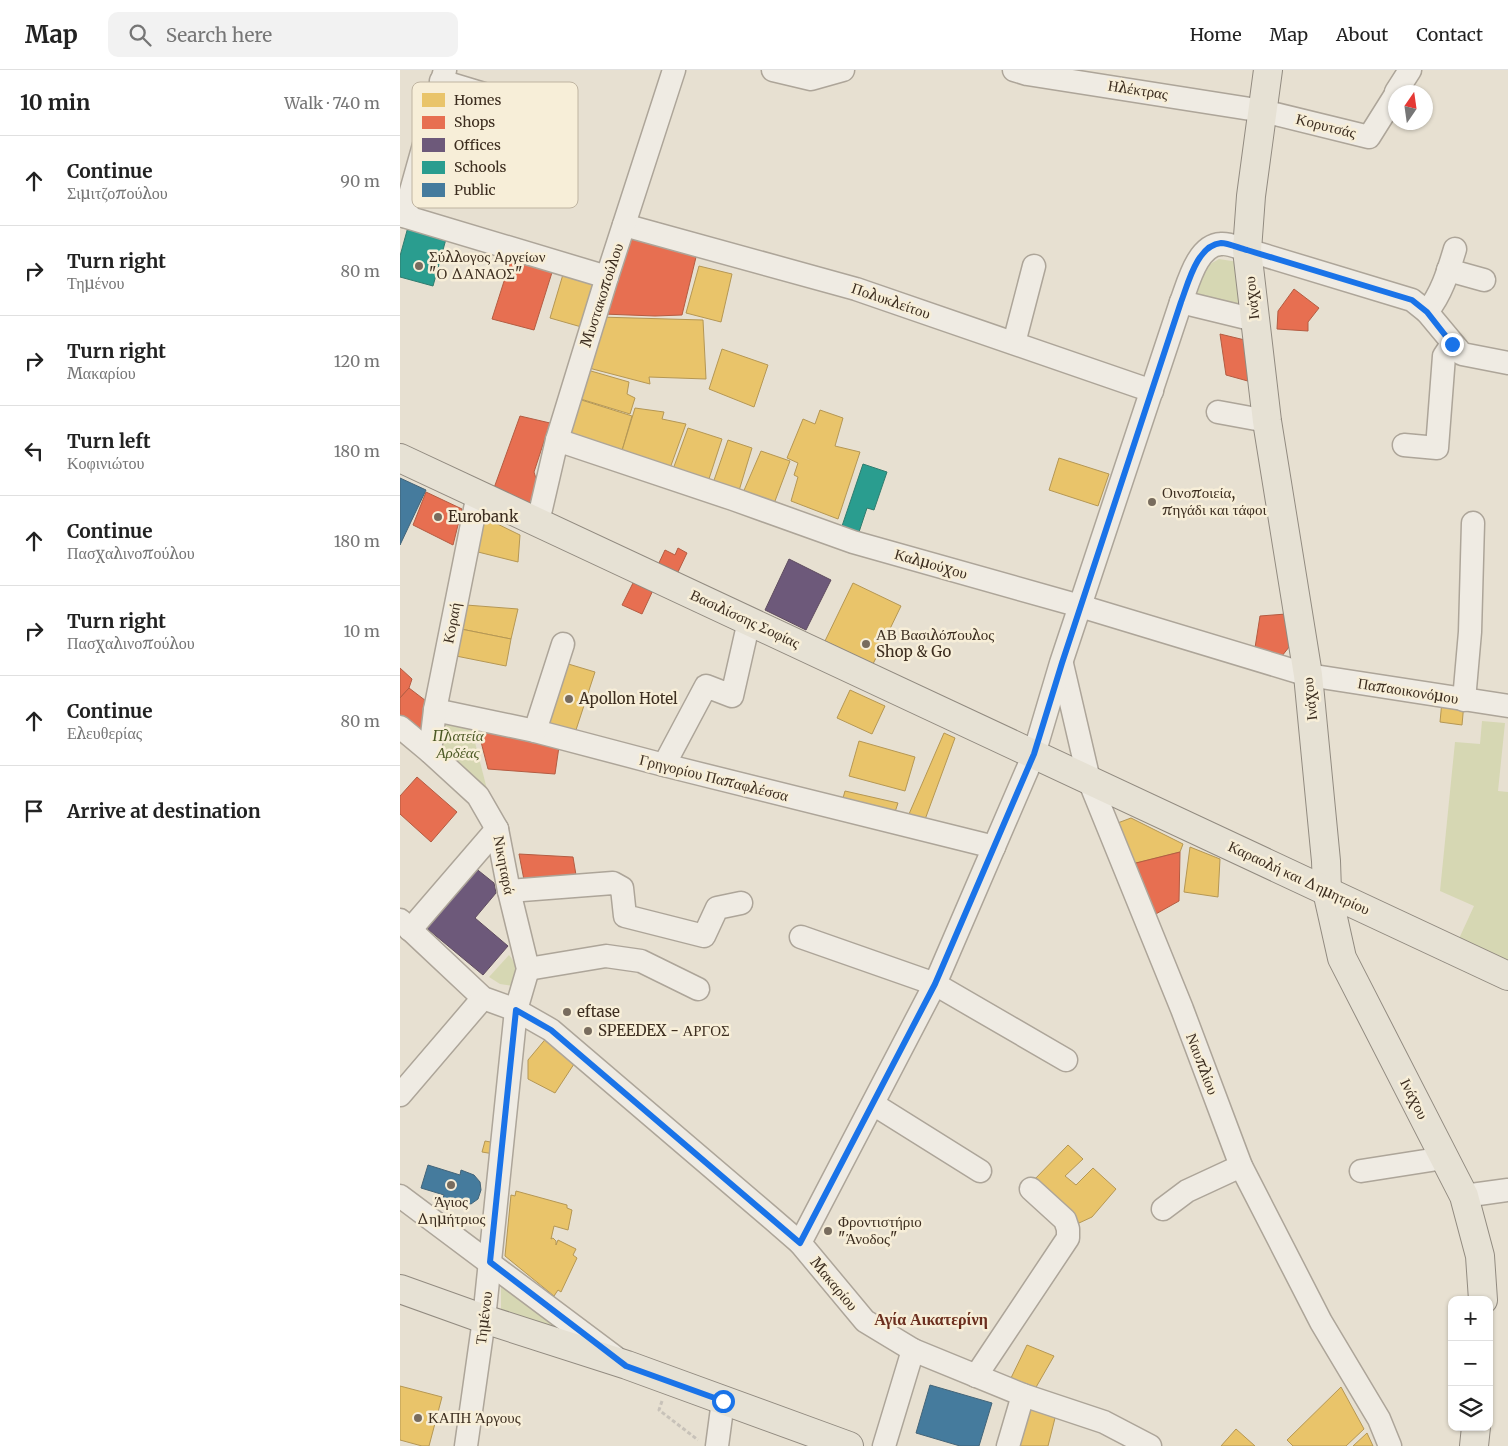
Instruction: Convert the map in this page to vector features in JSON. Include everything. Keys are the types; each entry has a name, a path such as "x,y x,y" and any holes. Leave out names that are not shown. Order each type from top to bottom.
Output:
{"main road":[{"name":"Ινάχου","path":"1268,70 1251,196 1247,250 1267,421 1308,675 1326,861 1327,891 1342,958 1464,1196 1480,1256 1483,1296"},
{"name":"Βασιλίσσης Σοφίας","path":"400,458 1089,780"},
{"name":"Καραολή και Δημητρίου","path":"1089,780 1508,976"},
{"path":"400,1289 626,1366 833,1444"},
{"path":"1474,1446 1476,1431"}],"street":[{"name":"Μυστακοπούλου","path":"536,521 541,509 557,440 674,70"},
{"path":"773,70 811,79 843,70"},
{"name":"Ηλέκτρας","path":"1014,70 1027,74 1263,111"},
{"name":"Κορυτσάς","path":"1401,85 1410,70"},
{"path":"443,76 460,82"},
{"name":"Κορυτσάς","path":"1263,111 1369,136 1388,106"},
{"path":"412,181 402,215 607,277"},
{"name":"Πολυκλείτου","path":"624,225 856,289 1152,391"},
{"path":"800,1243 935,984 1034,754 1080,606 1181,302 1193,267 1206,250 1220,243 1412,300 1427,312 1462,354 1508,363"},
{"path":"1427,312 1436,300 1455,249"},
{"path":"1014,343 1034,266"},
{"path":"1448,270 1484,280"},
{"path":"1181,302 1255,320"},
{"path":"1404,445 1436,448 1444,356 1452,344"},
{"path":"1218,412 1267,421"},
{"name":"Καλμούχου","path":"557,440 733,499 853,542 1080,606 1308,675"},
{"name":"Κοραή","path":"430,752 435,710 478,494"},
{"path":"1464,700 1470,632 1473,523"},
{"path":"664,765 706,686 732,696 749,621"},
{"path":"535,731 563,644"},
{"name":"Ναυπλίου","path":"1062,663 1089,780 1178,1000 1241,1166 1321,1322 1379,1419 1390,1446"},
{"name":"Παπαοικονόμου","path":"1308,675 1508,706"},
{"name":"Γρηγορίου Παπαφλέσσα","path":"435,710 535,731 994,847"},
{"name":"Νικηταρά","path":"400,727 478,796 497,829 509,891 528,969"},
{"path":"400,1096 483,998 405,925 497,829"},
{"path":"509,891 613,883 622,888 625,916 704,936 716,908 741,903"},
{"path":"801,937 935,984 1066,1060"},
{"path":"516,1010 528,969 606,956 641,962 698,989"},
{"name":"Μακαρίου","path":"483,998 516,1010 551,1030 800,1243 865,1321 913,1350 1023,1396 1104,1422 1150,1446"},
{"name":"Τημένου","path":"466,1446 484,1319 516,1010"},
{"path":"873,1104 980,1171"},
{"path":"1361,1171 1444,1158"},
{"path":"1163,1209 1187,1191 1241,1166"},
{"path":"976,1376 1068,1238 1065,1220 1031,1189"},
{"path":"1464,1196 1508,1190"},
{"path":"400,1196 626,1366"},
{"path":"884,1446 913,1350"},
{"path":"1008,1446 1023,1396"},
{"path":"717,1446 723,1401"}],"path":[{"path":"667,1381 659,1410 705,1446"}],"green space":[{"path":"1219,259 1238,262 1247,316 1188,300 1205,267"},
{"name":"Πλατεία Αρδέας","path":"439,715 469,719 489,797 441,754"},
{"path":"1482,721 1505,723 1498,791 1508,792 1508,967 1457,943 1474,906 1440,891 1455,742 1480,744"},
{"path":"509,955 516,970 513,986 500,984 489,977"},
{"path":"501,1283 572,1338 501,1318"}],"building: Homes":[{"path":"699,266 732,274 721,322 686,313"},
{"path":"564,271 601,281 585,328 550,318"},
{"path":"599,317 703,320 706,379 649,377 650,384 585,367"},
{"path":"722,349 768,365 754,407 709,389"},
{"path":"584,369 629,382 627,394 635,398 630,414 574,397"},
{"path":"572,397 632,416 621,454 561,435"},
{"path":"635,408 664,412 662,419 686,424 669,471 621,454"},
{"path":"820,410 843,418 835,446 860,452 838,519 791,501 798,477 794,475 798,463 787,458 803,419 815,424"},
{"path":"688,428 722,439 707,485 672,472"},
{"path":"728,440 752,448 738,494 712,486"},
{"path":"761,451 790,461 772,509 742,495"},
{"path":"1059,458 1109,474 1098,506 1049,490"},
{"path":"483,517 520,535 518,562 478,552"},
{"path":"853,583 901,606 873,664 825,641"},
{"path":"466,605 518,609 511,639 461,629"},
{"path":"461,629 511,639 506,666 456,656"},
{"name":"Apollon Hotel","path":"565,663 595,672 574,736 544,726"},
{"path":"850,690 885,706 872,734 837,718"},
{"path":"1442,701 1464,703 1462,725 1440,722"},
{"path":"944,733 955,738 923,825 906,821"},
{"path":"859,741 915,757 905,791 849,776"},
{"path":"845,791 898,803 893,818 841,805"},
{"path":"1131,818 1183,844 1180,852 1132,864 1115,824"},
{"path":"1190,847 1220,859 1218,897 1184,892"},
{"path":"548,1036 576,1061 555,1093 528,1079 528,1060"},
{"path":"485,1141 496,1143 494,1154 482,1152"},
{"path":"1068,1145 1083,1159 1065,1176 1076,1185 1093,1168 1116,1189 1092,1217 1079,1223 1033,1181"},
{"path":"516,1191 567,1205 567,1208 572,1210 568,1230 554,1226 551,1239 553,1238 556,1241 556,1245 558,1240 576,1249 573,1255 577,1258 561,1292 558,1290 554,1296 505,1256 511,1195 515,1196"},
{"path":"1027,1345 1054,1356 1035,1389 1010,1380"},
{"name":"ΚΑΠΗ Άργους","path":"400,1386 442,1397 429,1446 400,1440"},
{"path":"1341,1387 1364,1429 1346,1446 1293,1446 1287,1440"},
{"path":"1028,1404 1056,1414 1048,1446 1016,1446"},
{"path":"1236,1429 1255,1446 1221,1446"},
{"path":"1367,1433 1373,1446 1353,1446"}],"building: Shops":[{"path":"629,232 697,253 682,315 603,314"},
{"path":"513,253 554,266 534,330 492,319"},
{"path":"1294,289 1319,308 1308,322 1308,331 1277,329 1278,311"},
{"path":"1220,334 1249,341 1255,383 1226,375"},
{"path":"520,416 550,423 534,472 537,482 532,505 494,488"},
{"name":"Eurobank","path":"426,492 462,509 453,545 413,525"},
{"path":"678,548 687,553 677,574 658,565 665,550 675,555"},
{"path":"635,579 654,588 642,614 622,605"},
{"path":"1286,614 1293,642 1278,661 1254,654 1260,616"},
{"path":"400,668 412,679 409,688 400,698"},
{"path":"409,688 430,704 427,729 414,734 400,720 400,698"},
{"path":"478,730 560,740 555,774 488,769"},
{"path":"417,777 457,812 431,842 400,814 400,796"},
{"path":"1180,852 1179,901 1154,915 1132,864"},
{"path":"519,854 573,857 577,881 525,885"}],"building: Offices":[{"path":"789,559 831,580 806,630 765,610"},
{"path":"474,867 494,883 496,893 475,918 508,946 483,975 424,926"}],"building: Schools":[{"name":"Σύλλογος Αργείων \"Ο ΔΑΝΑΟΣ\"","path":"408,227 446,239 433,286 400,277 400,256"},
{"path":"863,464 887,472 874,510 867,508 857,538 840,532"}],"building: Public":[{"path":"400,478 426,490 400,545"},
{"name":"Άγιος Δημήτριος","path":"428,1165 460,1175 461,1170 474,1175 480,1182 481,1190 478,1199 471,1204 457,1200 456,1205 442,1201 444,1195 421,1188"},
{"path":"930,1385 992,1403 979,1446 960,1446 916,1433"}],"place":[{"name":"Σύλλογος Αργείων \"Ο ΔΑΝΑΟΣ\"","path":"419,266"},
{"name":"Οινοποιεία, πηγάδι και τάφοι","path":"1152,502"},
{"name":"Eurobank","path":"438,517"},
{"name":"ΑΒ Βασιλόπουλος Shop & Go","path":"866,644"},
{"name":"Apollon Hotel","path":"569,699"},
{"name":"eftase","path":"567,1012"},
{"name":"SPEEDEX - ΑΡΓΟΣ","path":"588,1031"},
{"name":"Άγιος Δημήτριος","path":"451,1185"},
{"name":"Φροντιστήριο \"Άνοδος\"","path":"828,1231"},
{"name":"ΚΑΠΗ Άργους","path":"418,1418"}],"district":[{"name":"Αγία Αικατερίνη","path":"931,1319"}],"route":[{"path":"723,1401 626,1366 490,1262 516,1010 551,1030 800,1243 935,984 1034,754 1062,663 1193,267 1206,250 1220,243 1247,250 1412,300 1427,312 1452,344"}]}
